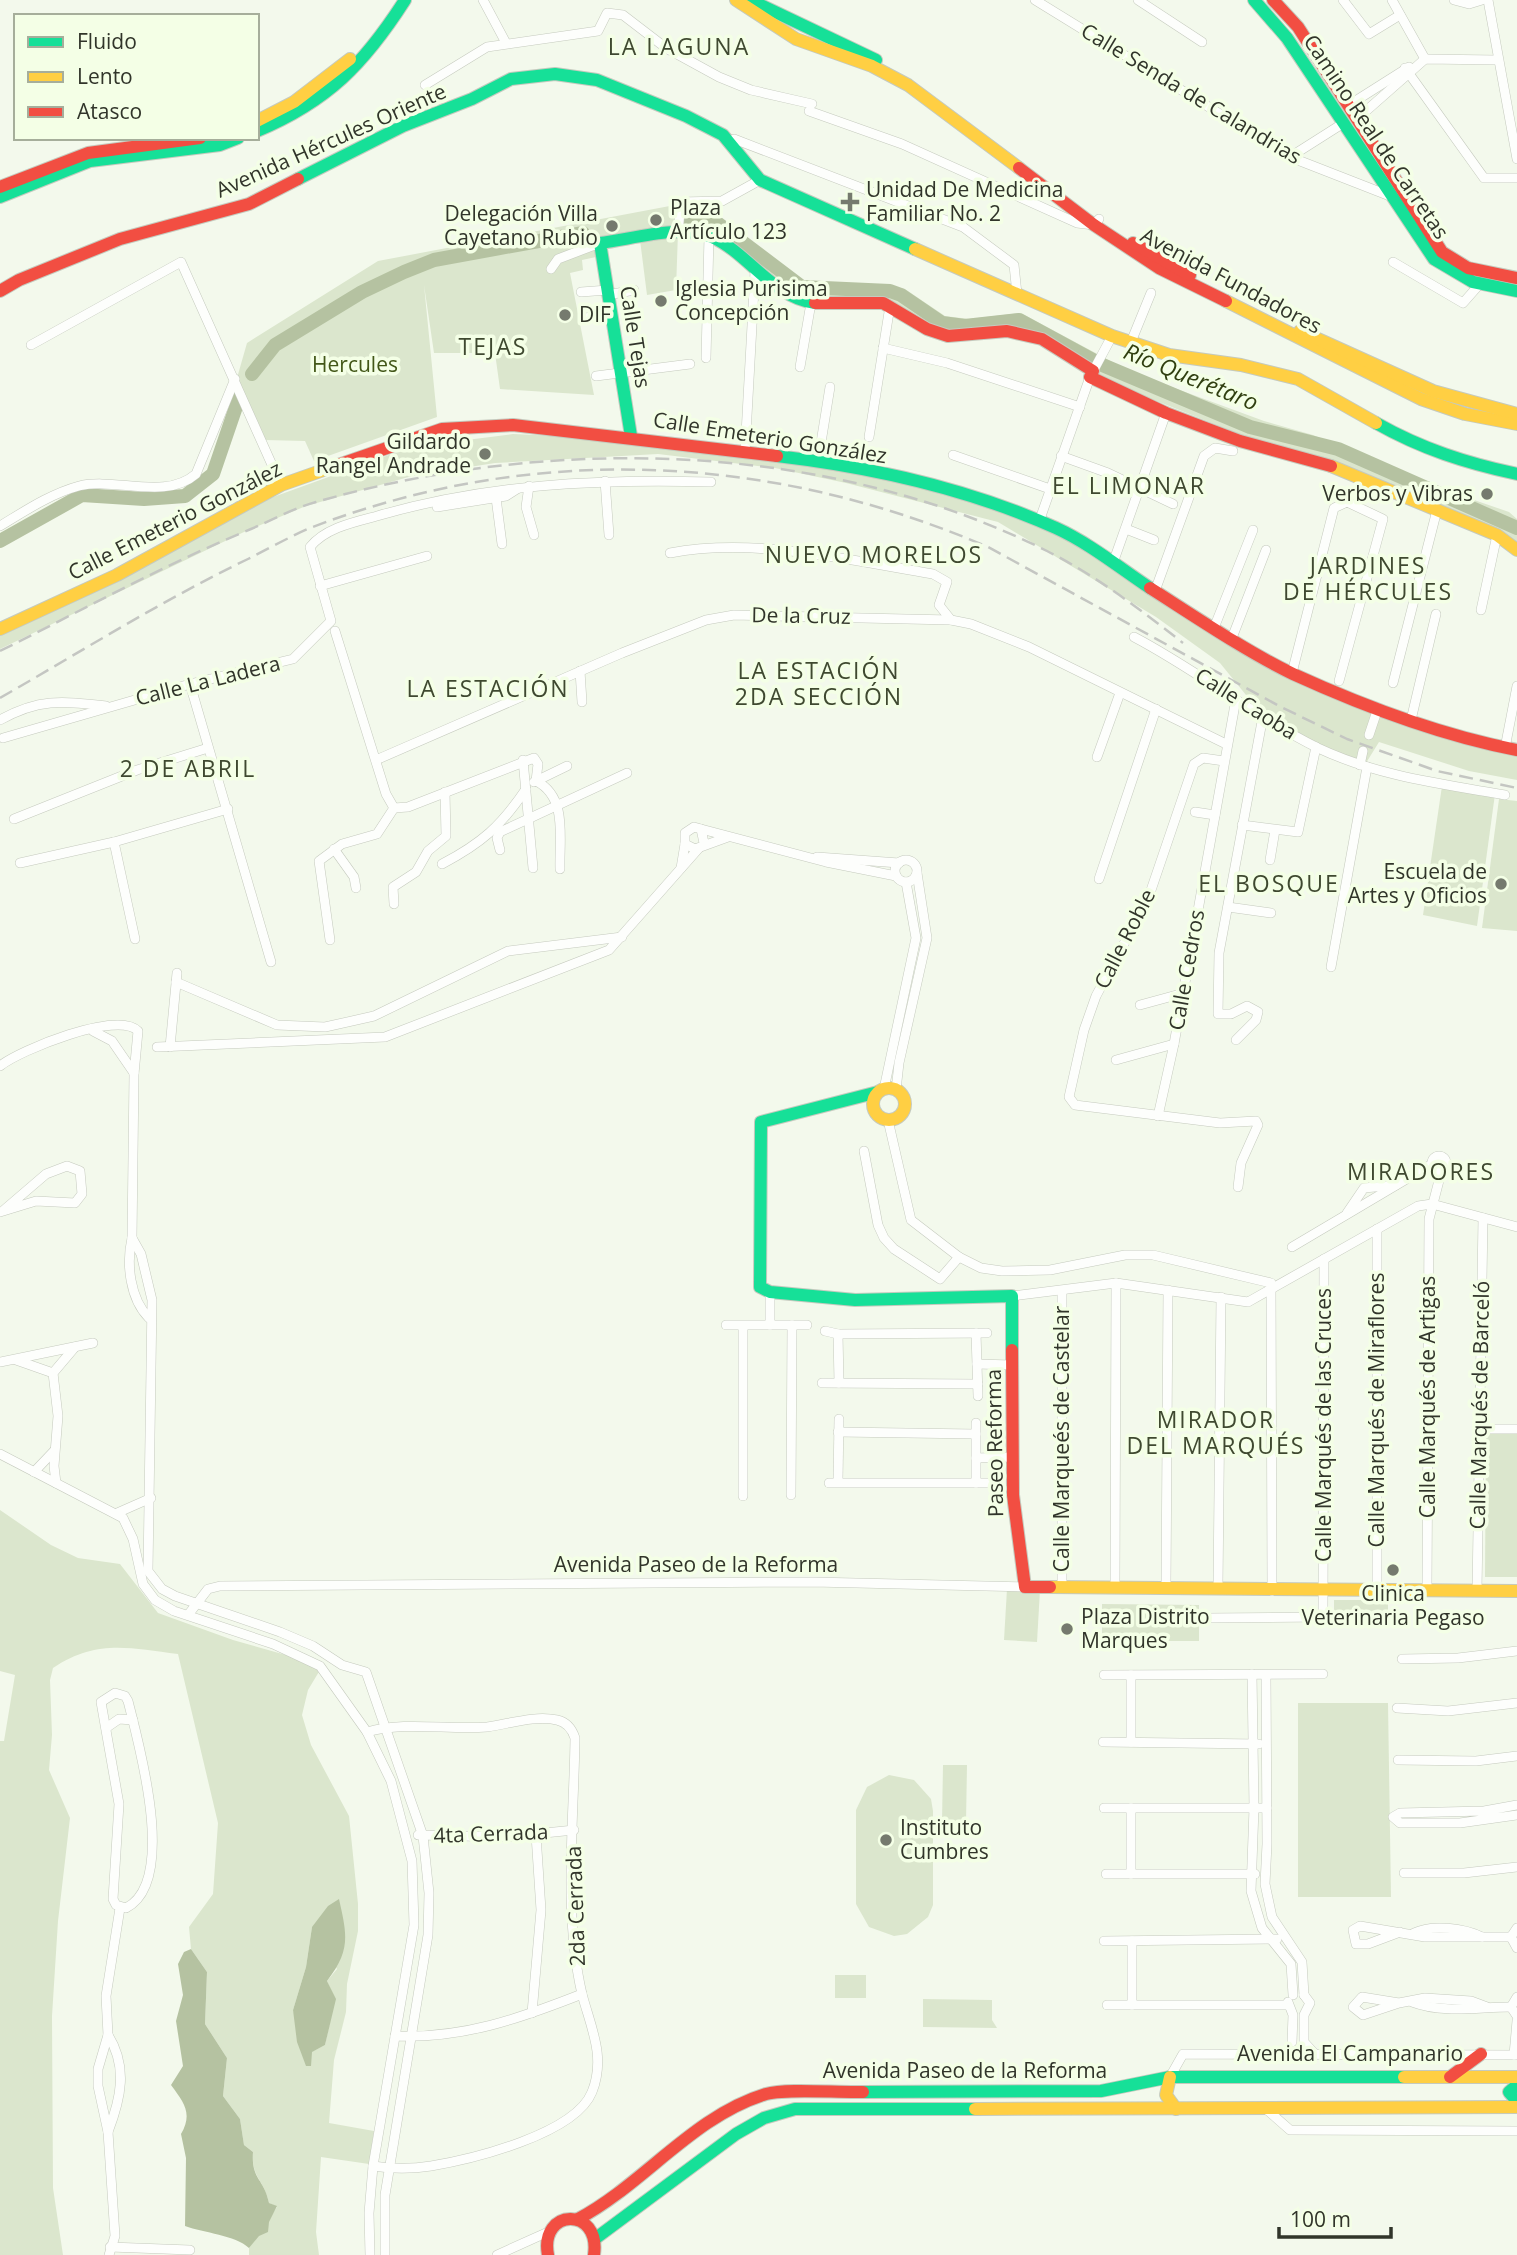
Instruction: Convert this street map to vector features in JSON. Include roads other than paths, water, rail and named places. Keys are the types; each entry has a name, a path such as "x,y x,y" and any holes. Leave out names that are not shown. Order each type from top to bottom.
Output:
{"street":[{"path":"259,120 272,116 337,71 365,46 399,0"},
{"path":"259,130 276,124 332,86 369,54 405,0"},
{"path":"484,0 506,43"},
{"name":"Avenida Fundadores","path":"736,0 796,39 872,66 908,85 1159,268 1390,384 1465,414 1517,424"},
{"name":"Avenida Fundadores","path":"750,0 909,78 1096,222 1182,271 1393,376 1450,399 1517,414"},
{"name":"Calle Senda de Calandrias","path":"1035,0 1290,157 1390,196"},
{"path":"1138,0 1202,41"},
{"name":"Camino Real de Carretas","path":"1254,0 1287,38 1434,259 1447,270 1478,286 1517,292"},
{"name":"Camino Real de Carretas","path":"1273,0 1298,27 1442,252 1460,266 1474,271 1517,278"},
{"path":"1343,0 1369,34 1400,15"},
{"path":"1392,0 1426,59"},
{"path":"1454,0 1469,4 1482,0"},
{"path":"1488,0 1517,159"},
{"path":"425,85 487,47 598,31 607,13 612,12 623,15 672,52 719,77 751,90 810,107 902,144 1077,223 1096,222"},
{"path":"1349,105 1426,59 1497,60"},
{"path":"1358,118 1410,70"},
{"path":"1410,70 1484,178 1517,178"},
{"name":"Avenida Hércules Oriente","path":"0,291 19,280 120,239 249,204 403,126 472,99 511,79 555,74 574,76 611,84 723,135 760,180 1112,336 1169,355 1241,365 1298,379 1415,445 1462,462 1517,474"},
{"path":"1290,157 1342,124"},
{"path":"734,139 963,227 1014,265 1017,294"},
{"path":"0,187 88,153 185,140"},
{"path":"0,197 90,161 220,145 233,140"},
{"path":"678,233 681,202 722,201 760,180"},
{"path":"551,269 558,259 600,243 678,233 709,236 724,244 755,271 784,291 811,303 876,302 890,306 941,335 1007,331 1042,339 1166,413 1240,441 1342,469 1497,535 1517,550"},
{"path":"706,358 709,236"},
{"name":"Calle Tejas","path":"600,243 631,436"},
{"path":"31,345 181,262 281,485"},
{"path":"1393,262 1463,303 1478,286"},
{"path":"746,452 755,271"},
{"path":"581,292 634,290"},
{"path":"1131,342 1151,293"},
{"path":"800,368 811,303"},
{"path":"869,437 890,306"},
{"path":"586,318 611,313"},
{"path":"1040,519 1093,371 1112,336"},
{"path":"883,348 947,363 1080,407"},
{"path":"596,376 690,364"},
{"path":"0,526 55,494 81,486 107,483 173,487 185,484 196,474 235,379"},
{"path":"818,461 830,387"},
{"path":"1112,563 1166,413"},
{"name":"Calle Emeterio González","path":"0,629 117,575 281,485 442,429 513,425 631,436 818,461 927,484 1040,519 1214,628 1292,673 1378,709 1511,749"},
{"path":"1155,591 1204,456 1215,448 1233,451"},
{"path":"953,455 1050,489"},
{"path":"1061,456 1174,504"},
{"path":"427,556 320,586 310,547 324,535 350,524 412,506 518,487 605,481 710,482"},
{"path":"605,481 609,535"},
{"path":"529,486 526,507 534,535"},
{"path":"437,507 496,498 512,494 518,487"},
{"path":"496,498 502,544"},
{"path":"1292,673 1334,508 1347,502 1383,519 1339,681"},
{"path":"1393,683 1437,510"},
{"path":"1126,529 1154,540"},
{"path":"1214,628 1253,530"},
{"path":"1481,610 1497,535"},
{"path":"1232,638 1266,550"},
{"path":"674,552 785,552 933,574 947,582 947,589 939,606 951,620"},
{"name":"Calle La Ladera","path":"3,738 190,684 296,658 311,639 331,621 320,586"},
{"path":"1411,720 1436,614"},
{"name":"De la Cruz","path":"376,760 580,671 706,620 734,615 951,620 971,624 1029,647 1226,744"},
{"path":"335,631 394,808"},
{"name":"Calle Caoba","path":"1134,637 1316,747 1363,766 1505,795"},
{"path":"580,671 582,702"},
{"path":"190,684 271,962"},
{"path":"1511,749 1517,686"},
{"path":"1097,757 1121,693"},
{"name":"Calle Cedros","path":"1158,1116 1184,993 1236,699"},
{"name":"Calle La Ladera","path":"0,720 22,707 62,701 111,706"},
{"path":"1099,878 1156,709"},
{"path":"1369,735 1378,709"},
{"path":"1236,1040 1256,1020 1258,1012 1247,1006 1224,1015 1218,1014 1216,1004 1219,953 1264,716"},
{"path":"1242,825 1294,832 1300,829 1316,747"},
{"path":"15,819 126,774 208,748"},
{"path":"1331,967 1363,766 1363,751"},
{"path":"394,808 408,807 523,760 534,758 538,764 536,781"},
{"name":"Calle Roble","path":"1158,1116 1075,1105 1069,1097 1084,1030 1101,985 1148,899 1194,764 1203,758 1224,761"},
{"path":"523,760 533,868"},
{"path":"442,864 484,840 507,818 526,788 567,766"},
{"path":"500,850 497,835 627,773"},
{"path":"536,781 552,791 558,804 560,869"},
{"path":"394,904 393,887 416,872 428,851 446,836 445,792"},
{"path":"330,940 319,861 334,849 377,834 394,808"},
{"path":"20,863 114,842 228,809"},
{"path":"1195,812 1215,815"},
{"path":"681,868 684,836 687,830 694,827 897,876 906,882 916,938 886,1090"},
{"path":"157,1047 385,1037 586,960 609,950 622,937 702,845 701,829"},
{"path":"1270,860 1275,830"},
{"path":"685,844 691,848 729,836"},
{"path":"114,842 135,939"},
{"path":"334,849 354,877 356,888"},
{"path":"816,857 899,863 904,860 914,863 917,873 927,938 899,1063 886,1090 873,1105"},
{"path":"897,876 899,863"},
{"path":"906,882 917,873"},
{"path":"1228,906 1271,913"},
{"path":"170,1047 176,977 277,1025 325,1027 374,1016 508,951 622,937"},
{"path":"582,942 587,949 586,960"},
{"path":"1140,1005 1184,993"},
{"path":"0,1066 40,1043 120,1025 130,1025 138,1031 134,1074 132,1238 129,1264 136,1301 149,1318"},
{"path":"325,1027 325,1041"},
{"path":"307,1028 307,1042"},
{"path":"93,1031 113,1041 134,1074"},
{"path":"1116,1060 1174,1044"},
{"path":"886,1090 761,1122 758,1281 763,1290 855,1300 1012,1296 1062,1292 1116,1283 1248,1302 1418,1206 1432,1204 1517,1227"},
{"path":"873,1105 880,1118 888,1120 902,1113 905,1104 886,1090"},
{"path":"846,1101 873,1105"},
{"path":"1158,1116 1220,1123 1258,1122 1238,1170 1238,1187"},
{"path":"888,1120 911,1220 959,1257 981,1268 1002,1271 1050,1270 1125,1255 1153,1255 1268,1281 1271,1290 1272,1587"},
{"path":"864,1151 878,1225 894,1249 940,1279 959,1257"},
{"name":"Calle Marqués de Artigas","path":"1398,1185 1432,1164 1437,1156 1444,1157 1447,1164 1442,1170 1429,1219 1427,1587"},
{"path":"66,1166 80,1171 82,1194 75,1203 36,1201 2,1211 46,1174 66,1166"},
{"path":"1346,1215 1364,1188 1398,1185"},
{"path":"1292,1247 1398,1185"},
{"name":"Calle Marqués de Barceló","path":"1477,1587 1483,1219"},
{"name":"Calle Marqués de Miraflores","path":"1377,1229 1377,1587"},
{"path":"132,1238 148,1275 152,1300 149,1318 151,1498 148,1571 162,1589 280,1632 313,1646 342,1665 366,1672 423,1836 429,1893 428,1934 388,2168 385,2255"},
{"name":"Calle Marqués de las Cruces","path":"1207,1618 1323,1617 1324,1259"},
{"path":"1115,1587 1116,1283"},
{"path":"1166,1587 1168,1290"},
{"path":"769,1292 769,1325"},
{"name":"Calle Marqueés de Castelar","path":"1062,1292 1062,1587"},
{"name":"Paseo Reforma","path":"1012,1296 1012,1457 1016,1523 1025,1587"},
{"path":"1218,1587 1221,1297"},
{"path":"726,1325 807,1325"},
{"path":"743,1325 743,1496"},
{"path":"791,1495 792,1325"},
{"path":"825,1331 838,1334 987,1333"},
{"path":"976,1333 978,1396"},
{"path":"838,1334 839,1383"},
{"path":"0,1362 93,1343"},
{"path":"56,1483 54,1451 58,1416 53,1373 75,1347"},
{"path":"12,1359 53,1373"},
{"path":"977,1364 1012,1365"},
{"path":"822,1383 978,1384"},
{"path":"839,1419 834,1482 987,1483"},
{"path":"976,1423 976,1483"},
{"path":"1481,1429 1517,1429"},
{"path":"838,1432 976,1434"},
{"path":"34,1472 54,1451"},
{"path":"0,1454 117,1514 133,1539 140,1576 146,1591 155,1600 188,1615 308,1658 329,1675 367,1732 391,1781 412,1861 414,1925 373,2166 369,2213 370,2255"},
{"path":"976,1458 1012,1457"},
{"path":"117,1514 151,1498"},
{"name":"Avenida Paseo de la Reforma","path":"188,1615 208,1589 220,1586 813,1582 1025,1587 1218,1587 1233,1582 1272,1587 1477,1587 1517,1583"},
{"name":"Avenida Paseo de la Reforma","path":"1477,1587 1517,1591"},
{"path":"273,1644 280,1632"},
{"path":"1402,1659 1458,1658 1517,1651"},
{"path":"329,1675 342,1665"},
{"path":"1252,1674 1254,1808 1251,1874 1257,1917 1291,1964 1293,1995 1287,2005"},
{"path":"1104,1675 1323,1674"},
{"path":"1131,1675 1131,1742"},
{"path":"1266,1675 1268,1808 1264,1875 1269,1909 1302,1962 1304,1995 1310,2003 1304,2015 1304,2042 1314,2053"},
{"path":"120,1908 130,1906 139,1894 149,1875 153,1849 133,1720 125,1696 115,1693 101,1703 100,1711 106,1728 120,1821 113,1899 120,1908 106,1996 108,2035 98,2069 98,2086 108,2132 116,2236 124,2251"},
{"path":"1397,1708 1448,1711 1517,1703"},
{"name":"2da Cerrada","path":"367,1732 384,1727 466,1728 546,1718 565,1722 575,1738 573,1919 582,1994 597,2043 599,2066 591,2094 576,2113 555,2129 492,2150 431,2166 373,2166"},
{"path":"106,1728 119,1719 133,1720"},
{"path":"1103,1742 1266,1744"},
{"path":"1398,1760 1476,1761 1517,1756"},
{"path":"1517,1805 1473,1812 1400,1813 1393,1817 1400,1822 1460,1823 1517,1815"},
{"path":"1104,1808 1268,1808"},
{"path":"1131,1808 1131,1874"},
{"name":"4ta Cerrada","path":"407,1835 536,1835 573,1830"},
{"path":"533,2013 541,1910 536,1835"},
{"path":"1404,1873 1464,1873 1517,1867"},
{"path":"1106,1874 1264,1875"},
{"path":"1400,1932 1368,1944 1356,1944 1352,1938 1353,1930 1360,1926 1413,1933 1424,1937 1511,1937"},
{"path":"1511,1937 1517,1928"},
{"path":"1104,1941 1273,1940 1286,1936"},
{"path":"1511,1937 1517,1948"},
{"path":"1132,1941 1132,2005"},
{"path":"395,2036 471,2032 533,2013 582,1994"},
{"path":"1293,1995 1304,1995"},
{"path":"1399,2003 1373,1997 1358,1999 1353,2007 1363,2015 1399,2003 1412,2002 1426,2007 1471,2010 1511,2007"},
{"path":"1373,1997 1376,2012"},
{"path":"1511,2007 1517,1997"},
{"path":"1107,2005 1287,2005"},
{"path":"1282,2053 1293,2042 1293,2015 1287,2005"},
{"path":"1511,2007 1517,2018 1516,2055"},
{"path":"1293,2015 1304,2015"},
{"path":"108,2035 120,2061 121,2076 121,2093 108,2132"},
{"path":"1293,2042 1304,2042"},
{"name":"Avenida El Campanario","path":"1170,2077 1183,2054 1516,2055"},
{"path":"1449,2077 1481,2054"},
{"path":"1170,2077 1166,2095 1176,2109"},
{"name":"Avenida Paseo de la Reforma","path":"548,2232 560,2220 578,2219 603,2207 666,2155 724,2113 768,2093 1101,2091 1170,2077 1517,2077"},
{"path":"1517,2084 1509,2092 1511,2099 1517,2101"},
{"path":"877,2092 877,2108"},
{"path":"1264,2107 1290,2130 1517,2131"},
{"name":"Avenida Paseo de la Reforma","path":"596,2238 727,2140 778,2112 877,2108 1517,2107"},
{"path":"666,2155 682,2175"},
{"path":"578,2219 586,2223 596,2238 594,2255"},
{"path":"497,2255 548,2232"},
{"path":"548,2232 545,2241 548,2255"},
{"path":"116,2236 109,2251 190,2250"}],"waterway":[{"name":"Río Querétaro","path":"684,218 716,222 802,287 890,291 901,295 942,323 965,326 1019,320 1100,364 1250,427 1338,449 1517,528"},
{"path":"252,374 275,345 362,292 404,272 434,260 583,233"},
{"path":"0,541 82,495 144,499 185,496 213,474 239,398"}],"railway":[{"path":"0,651 187,557 308,505 406,480 498,466 592,459 687,460 781,469 873,487 962,514 1065,560 1117,594 1183,643"},
{"path":"0,698 185,591 310,528 394,500 479,481 565,471 650,470 736,477 821,492 905,516 988,547 1281,707 1347,739 1437,771 1517,788"}],"place":[{"name":"Unidad De Medicina Familiar No. 2","path":"850,202"},
{"name":"Plaza Artículo 123","path":"656,220"},
{"name":"Delegación Villa Cayetano Rubio","path":"612,226"},
{"name":"Iglesia Purisima Concepción","path":"661,301"},
{"name":"DIF","path":"565,315"},
{"name":"Gildardo Rangel Andrade","path":"485,454"},
{"name":"Verbos y Vibras","path":"1487,494"},
{"name":"Escuela de Artes y Oficios","path":"1501,884"},
{"name":"Clinica Veterinaria Pegaso","path":"1393,1570"},
{"name":"Plaza Distrito Marques","path":"1067,1629"},
{"name":"Instituto Cumbres","path":"886,1840"}],"district":[{"name":"LA LAGUNA","path":"679,47"},
{"name":"TEJAS","path":"493,347"},
{"name":"EL LIMONAR","path":"1129,486"},
{"name":"NUEVO MORELOS","path":"874,555"},
{"name":"JARDINES DE HÉRCULES","path":"1368,579"},
{"name":"LA ESTACIÓN 2DA SECCIÓN","path":"819,684"},
{"name":"LA ESTACIÓN","path":"488,689"},
{"name":"2 DE ABRIL","path":"188,769"},
{"name":"EL BOSQUE","path":"1269,884"},
{"name":"MIRADORES","path":"1421,1172"},
{"name":"MIRADOR DEL MARQUÉS","path":"1216,1433"}],"park label":[{"name":"Hercules","path":"355,365"}]}
